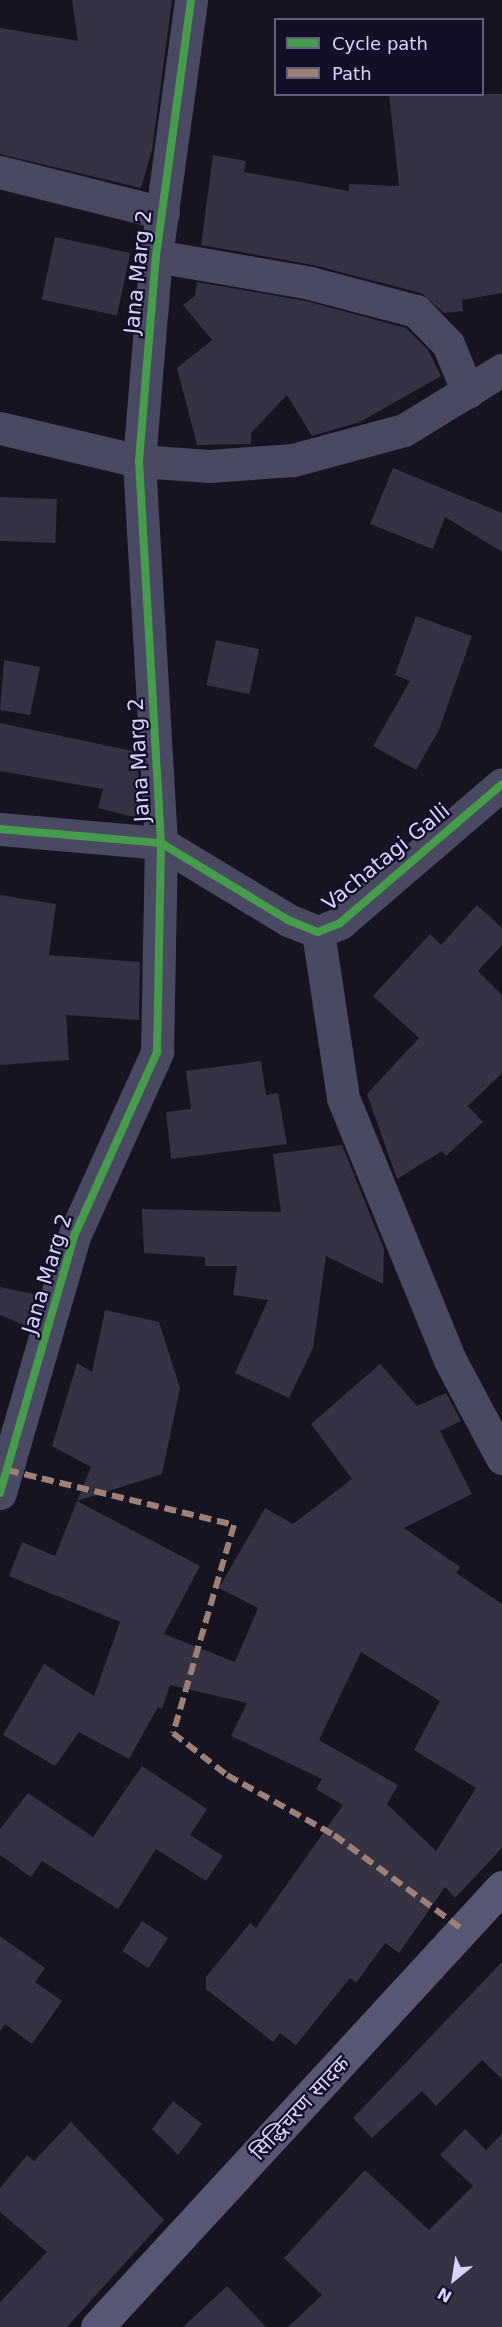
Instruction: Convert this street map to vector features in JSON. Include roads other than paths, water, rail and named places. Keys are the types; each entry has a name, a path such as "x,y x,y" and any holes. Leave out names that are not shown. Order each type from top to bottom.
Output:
{"main road":[{"name":"सिद्धिचरण सादक","path":"97,2327 502,1887"}],"street":[{"name":"Jana Marg 2","path":"2,1476 75,1234 157,1052 161,843 139,461 156,256 191,0"},
{"path":"0,172 163,213"},
{"path":"156,256 310,283 416,311 448,344 468,392"},
{"path":"0,428 139,461 209,466 292,460 404,430 502,370"},
{"name":"Vachatagi Galli","path":"161,843 288,920 318,932 340,922 502,784"},
{"path":"0,829 161,843"},
{"name":"Vachatagi Galli","path":"318,932 343,1098 451,1362 502,1458"}]}
